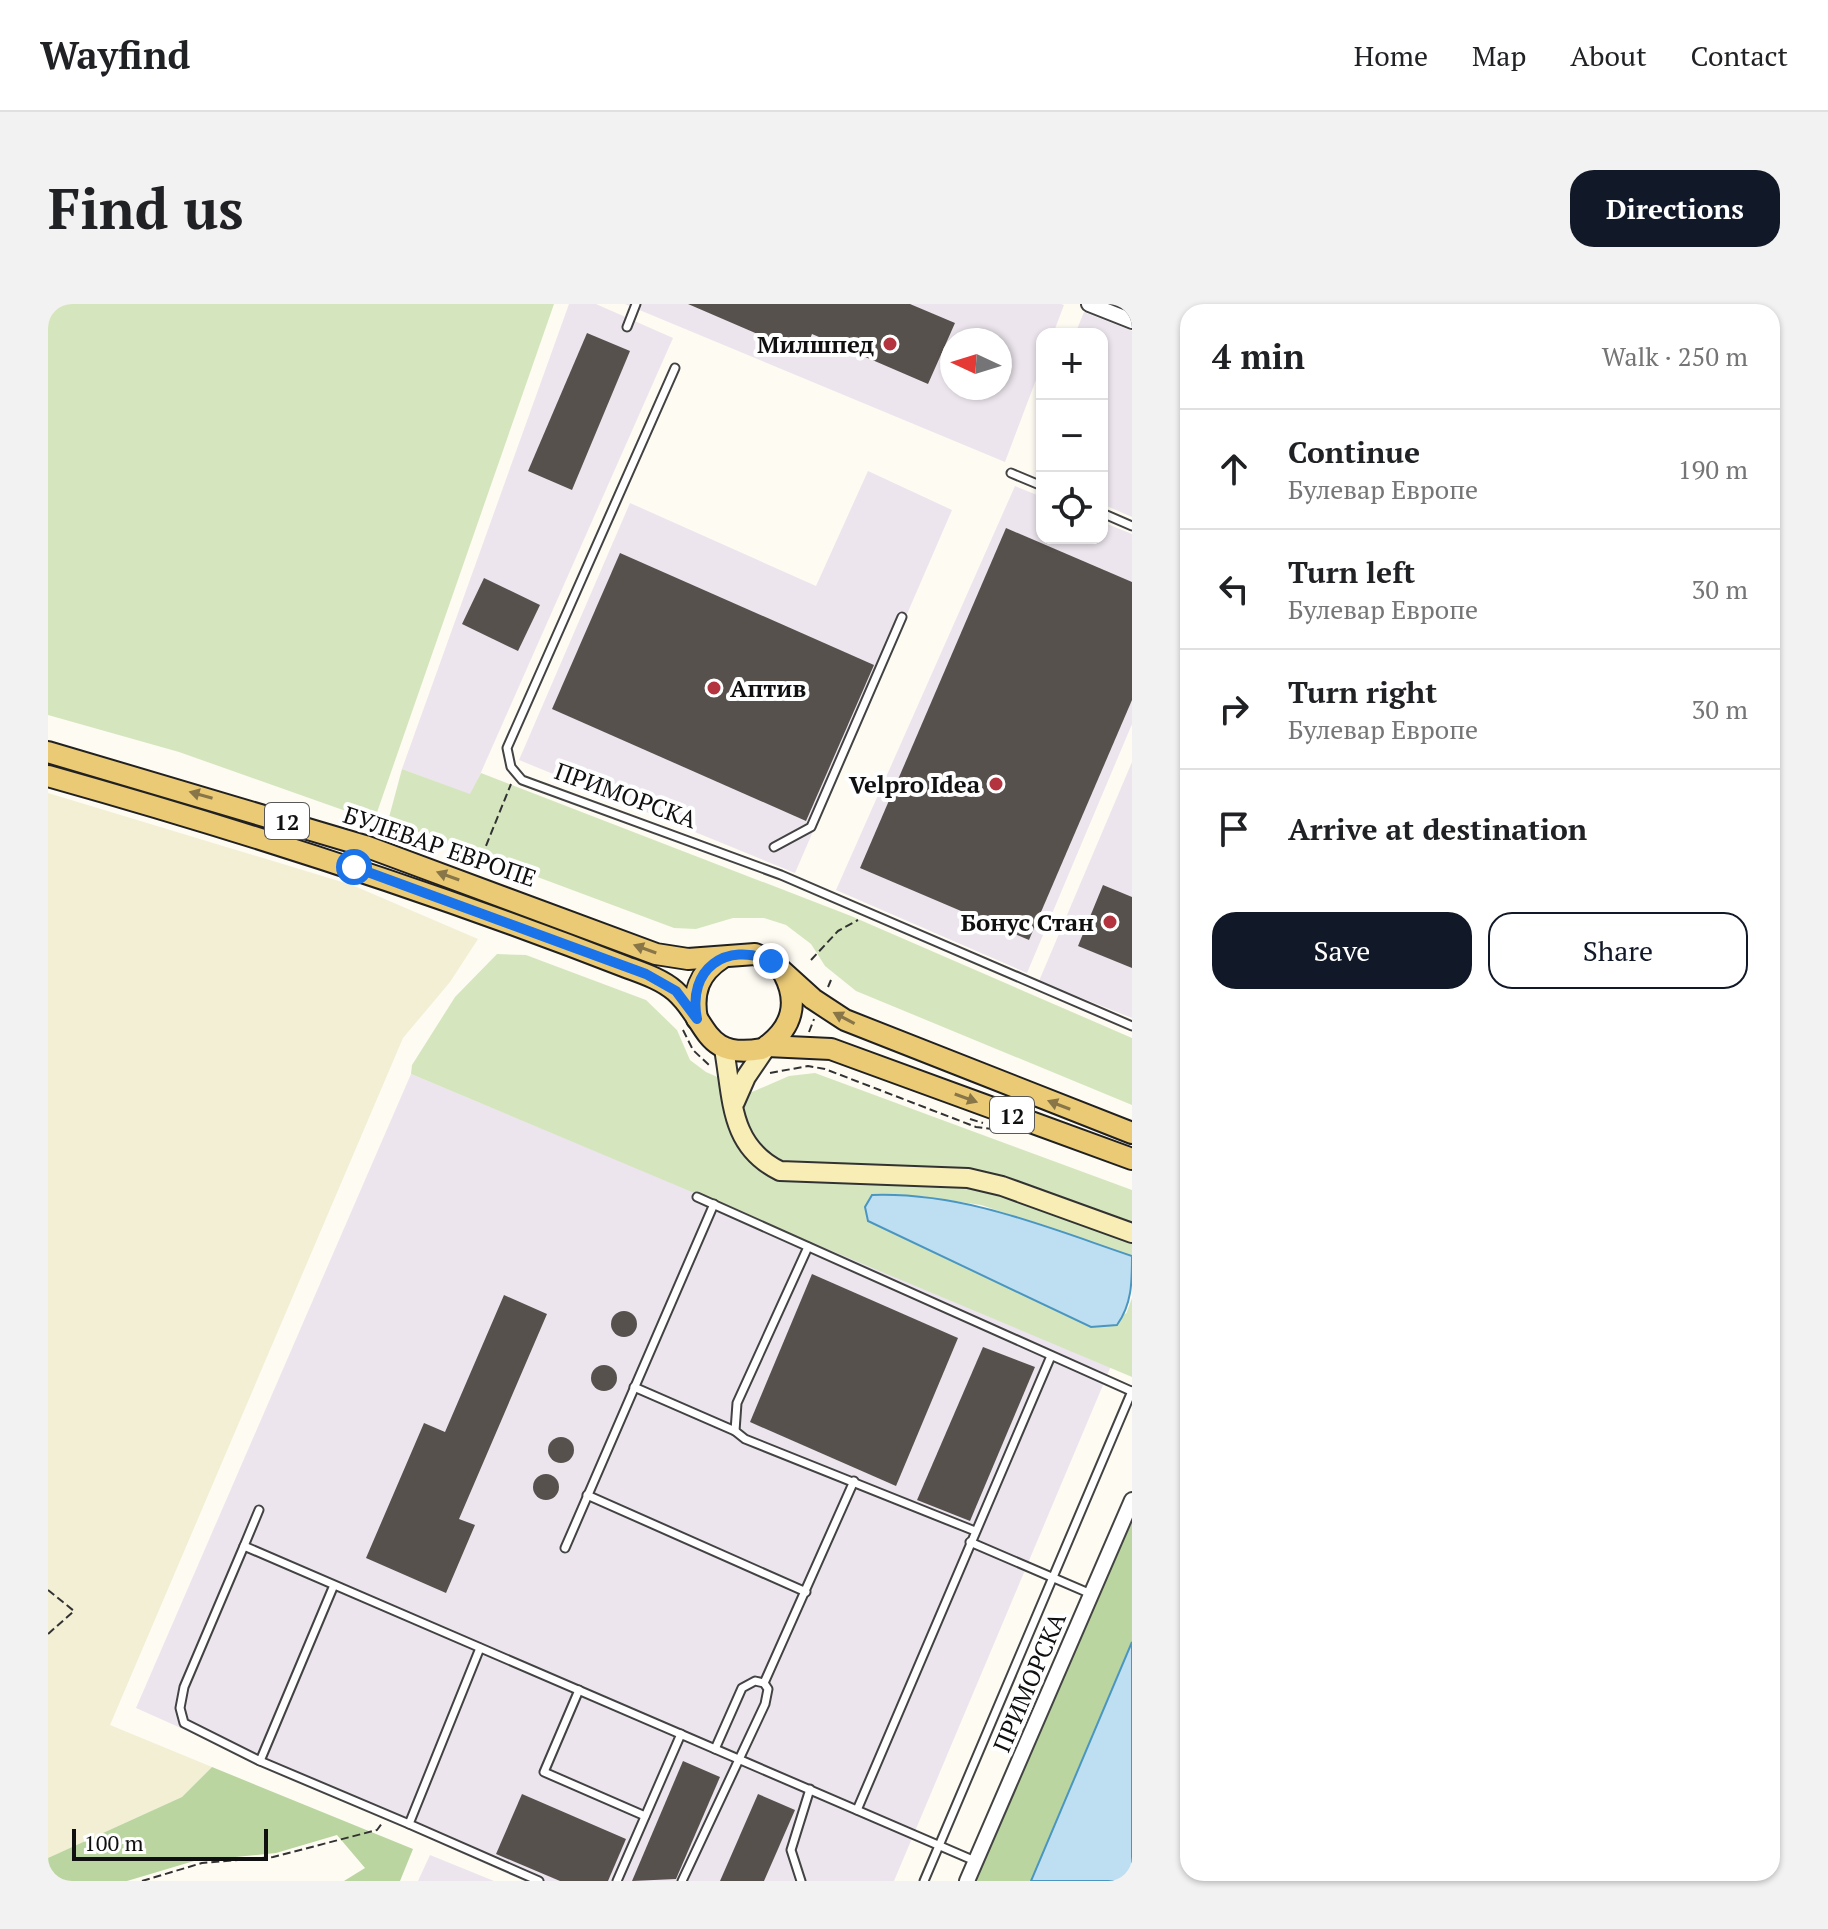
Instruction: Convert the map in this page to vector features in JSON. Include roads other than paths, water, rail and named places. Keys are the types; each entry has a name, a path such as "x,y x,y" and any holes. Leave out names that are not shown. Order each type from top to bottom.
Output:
{"main road":[{"name":"БУЛЕВАР ЕВРОПЕ","path":"48,752 365,846 656,954 688,959 755,954 771,961 813,999 845,1020 1132,1133"},
{"name":"БУЛЕВАР ЕВРОПЕ","path":"48,776 250,833 511,922 663,982 676,991 689,1022 724,1049"},
{"path":"689,1022 696,990 710,966 722,958"},
{"path":"764,1048 780,1036 791,1013 791,988 783,973"},
{"name":"12","path":"724,1049 831,1049 1132,1159"}],"street":[{"path":"1089,304 1132,321"},
{"path":"737,1076 764,1048"},
{"path":"724,1049 737,1076 734,1105 739,1133 763,1163 780,1171 968,1178 1002,1186 1132,1233"},
{"name":"ПРИМОРСКА","path":"967,1881 1132,1500"}],"lane":[{"path":"627,327 636,304"},
{"name":"ПРИМОРСКА","path":"675,368 507,748 511,767 522,780 766,869 1132,1026"},
{"path":"1011,473 1036,483"},
{"path":"1108,516 1132,526"},
{"path":"774,847 811,827 902,617"},
{"path":"697,1197 1131,1391 924,1881"},
{"path":"565,1548 714,1204"},
{"path":"735,1431 737,1403 808,1247"},
{"path":"857,1810 1051,1356"},
{"path":"634,1387 735,1431 745,1439 975,1531"},
{"path":"764,1683 854,1481"},
{"path":"587,1495 806,1592"},
{"path":"259,1510 184,1687 180,1708 184,1723 260,1761 539,1881"},
{"path":"970,1542 1091,1594"},
{"path":"244,1546 976,1861"},
{"path":"260,1761 334,1585"},
{"path":"409,1824 480,1648"},
{"path":"682,1881 765,1704 768,1689 764,1683 755,1681 742,1688 715,1749"},
{"path":"579,1690 544,1772 645,1816"},
{"path":"617,1881 681,1734"},
{"path":"801,1881 791,1850 810,1789"}],"water":[{"path":"872,1195 939,1199 972,1205 1132,1256 1126,1309 1117,1325 1091,1327 868,1221 865,1207"},
{"path":"1132,1642 1132,1881 1031,1881"}],"place":[{"name":"Милшпед","path":"890,344"},
{"name":"Аптив","path":"714,688"},
{"name":"Velpro Idea","path":"996,784"},
{"name":"Бонус Стан","path":"1110,922"}]}
